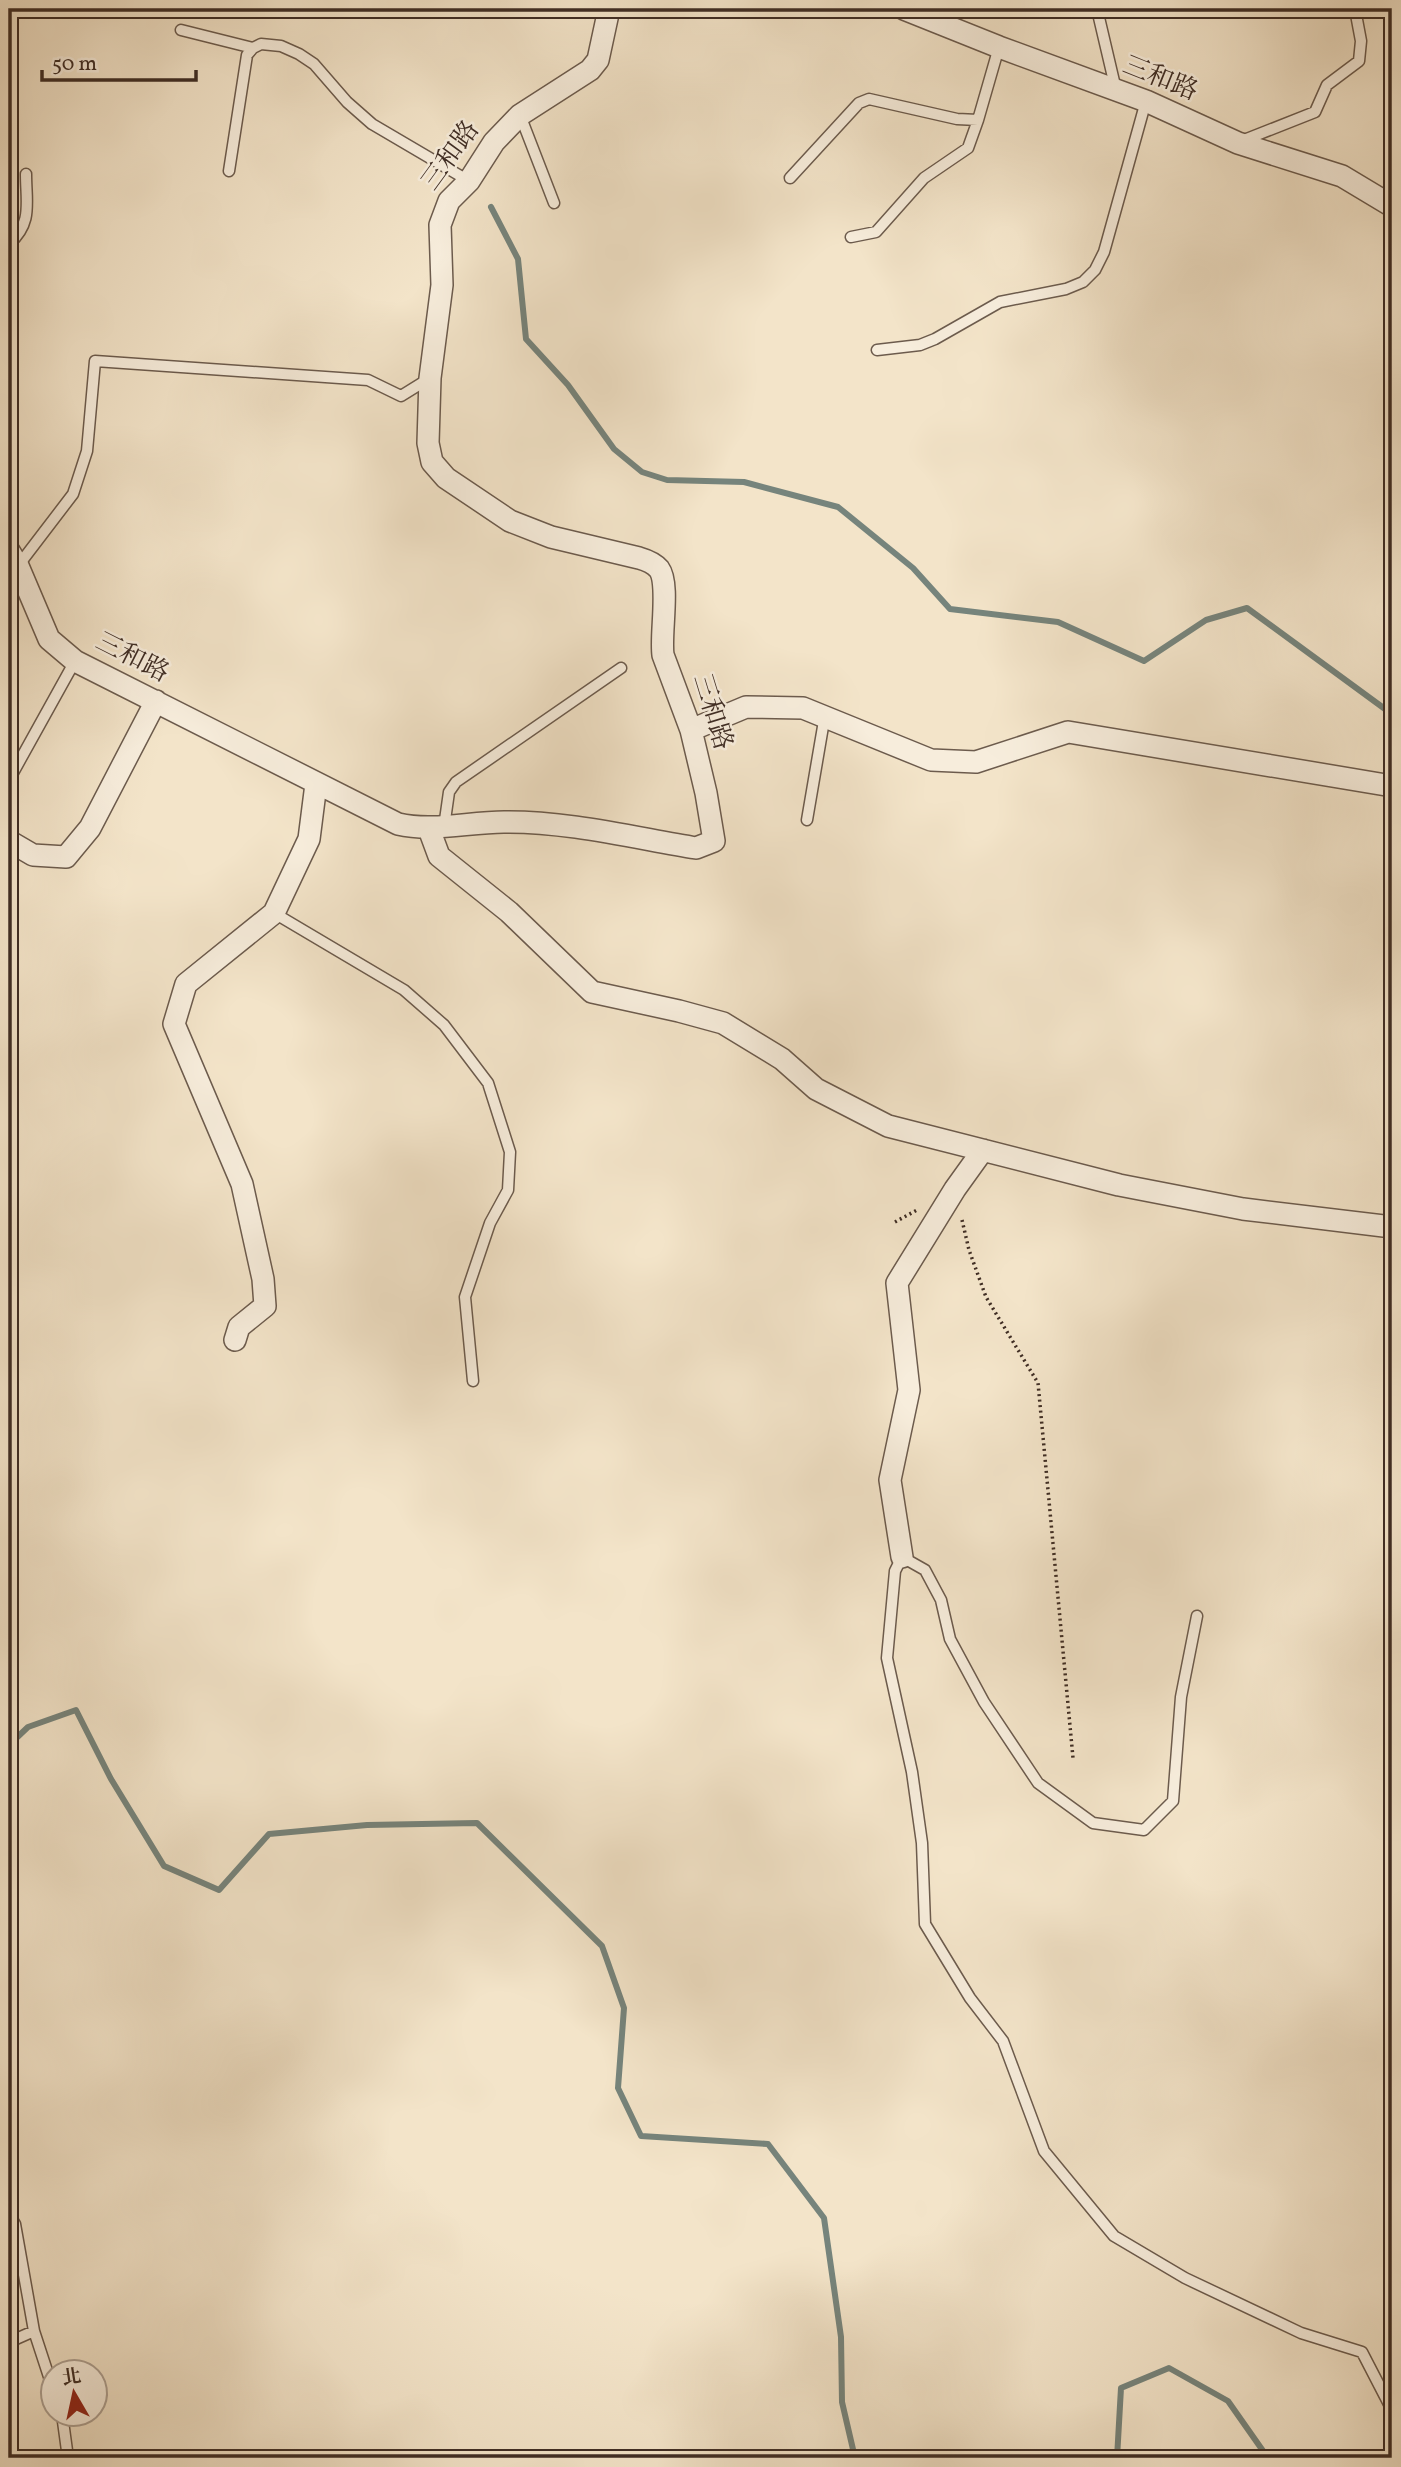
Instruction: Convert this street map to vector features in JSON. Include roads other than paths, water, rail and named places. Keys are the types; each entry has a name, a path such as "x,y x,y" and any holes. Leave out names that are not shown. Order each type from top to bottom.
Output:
{"street":[{"name":"三和路","path":"13,558 49,639 75,661 398,824 436,828 518,823 581,829 696,848 714,841 710,811 691,730 663,654 663,582 660,570 639,558 551,537 510,521 446,478 432,462 428,443 430,378 442,285 440,225 449,201 469,181 494,142 520,115 590,70 598,60 609,9"},
{"name":"三和路","path":"904,9 1146,101 1238,143 1342,176 1392,206"},
{"path":"9,841 33,855 66,857 90,828 156,701"},
{"path":"691,730 746,707 803,708 931,760 976,762 1068,732 1392,786"},
{"path":"235,1340 239,1327 265,1306 263,1279 242,1184 174,1024 186,984 274,913 309,839 316,784"},
{"path":"436,828 439,856 509,912 592,992 679,1010 723,1023 782,1059 816,1089 888,1126 1119,1185 1243,1209 1392,1227"},
{"path":"902,1557 890,1479 909,1390 897,1283 982,1150"}],"lane":[{"path":"1097,9 1116,90"},
{"path":"1238,143 1315,111 1327,85 1359,61 1361,41 1355,9"},
{"path":"181,30 253,48"},
{"path":"229,171 247,55 261,44 281,46 299,54 314,64 347,102 372,124 469,181"},
{"path":"852,237 876,232 924,178 968,148 999,47"},
{"path":"790,178 859,103 869,99 957,119 978,120"},
{"path":"877,350 920,345 1000,302 1066,289 1083,282 1095,270 1104,252 1146,101"},
{"path":"520,115 554,203"},
{"path":"9,244 21,233 27,221 26,174"},
{"path":"13,558 73,494 87,450 95,361 368,380 401,396 430,378"},
{"path":"9,780 75,661"},
{"path":"436,828 449,792 456,782 621,668"},
{"path":"807,821 825,715"},
{"path":"274,913 404,990 444,1025 488,1083 510,1152 509,1189 490,1223 465,1297 473,1381"},
{"path":"1197,1616 1181,1697 1173,1801 1144,1830 1093,1823 1038,1783 984,1702 950,1639 941,1600 925,1570 902,1557 895,1571 887,1658 914,1784 922,1843 925,1924 970,1998 1003,2041 1044,2151 1114,2236 1185,2278 1301,2333 1362,2352 1392,2410"},
{"path":"9,2214 15,2224 34,2331 43,2358"},
{"path":"9,2345 34,2331"},
{"path":"64,2428 68,2458"}],"waterway":[{"path":"491,207 518,259 526,339 568,385 614,449 642,472 667,480 744,482 838,507 913,568 950,609 1058,622 1144,661 1206,620 1247,608 1385,709 1392,709"},
{"path":"9,1745 28,1727 76,1710 111,1779 164,1866 219,1890 269,1834 367,1825 477,1823 602,1946 624,2008 618,2088 641,2136 768,2144 824,2218 841,2337 842,2402 855,2458"},
{"path":"1117,2458 1121,2388 1169,2368 1228,2401 1268,2458"}]}
